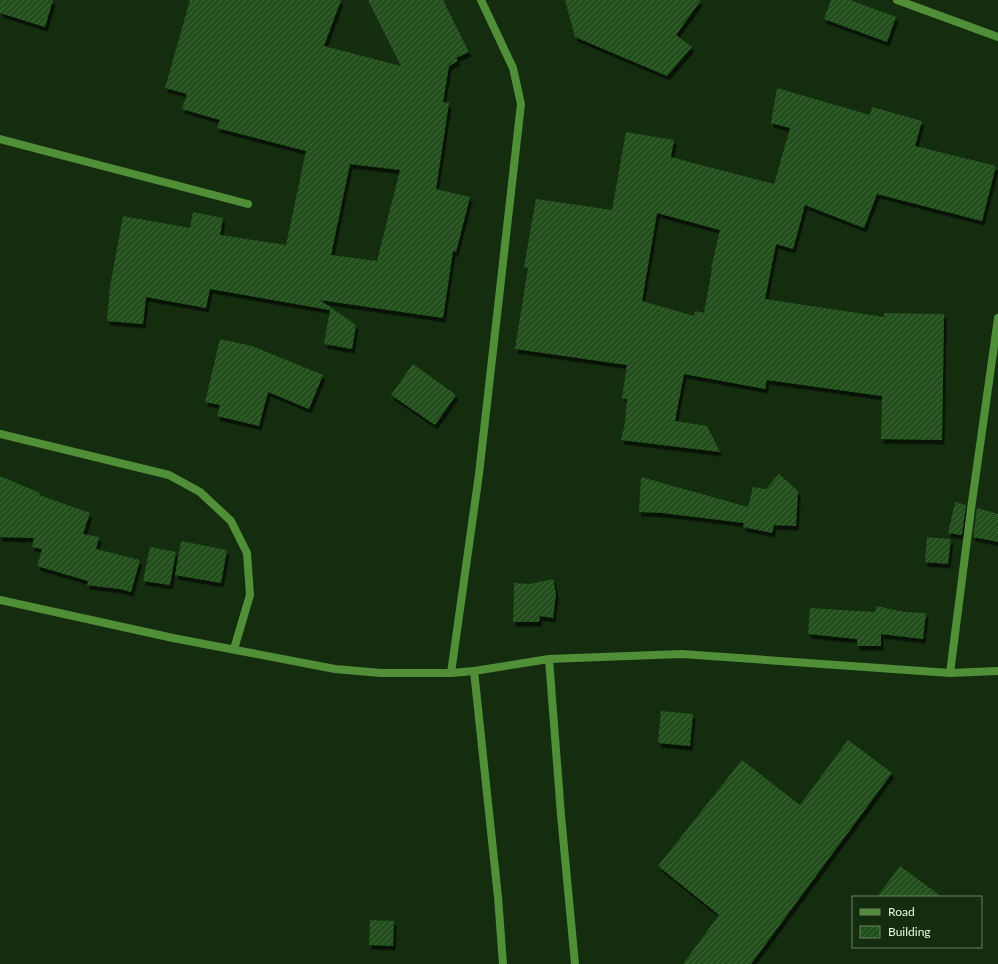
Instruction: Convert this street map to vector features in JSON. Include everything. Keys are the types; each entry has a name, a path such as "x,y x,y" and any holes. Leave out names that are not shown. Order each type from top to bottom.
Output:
{"street":[{"path":"451,673 478,474 521,104 513,68 481,0"},
{"path":"897,0 998,37"},
{"path":"0,139 248,204"},
{"path":"950,673 998,318"},
{"path":"0,434 169,475 200,492 231,521 247,553 250,595 234,649"},
{"path":"0,600 173,638 335,669 381,673 451,673 474,671 549,659 682,654 950,673 998,671"},
{"path":"549,659 561,815 575,964"},
{"path":"474,671 498,896 503,964"}],"building":[{"path":"0,0 53,0 45,27 0,13"},
{"path":"190,0 341,0 324,46 401,66 368,0 443,0 469,52 456,58 458,61 449,66 443,102 449,103 436,189 470,197 456,252 453,251 443,318 320,300 356,325 352,349 324,344 330,310 210,289 206,308 146,297 143,324 107,321 110,287 123,216 190,228 193,212 223,218 220,235 286,245 306,151 217,128 220,120 182,109 187,94 165,88","holes":["350,164 400,170 377,261 331,255"]},
{"path":"565,0 701,0 676,35 692,47 667,76 575,37"},
{"path":"831,0 850,0 896,17 887,42 824,19"},
{"path":"777,88 870,115 872,107 922,121 915,146 996,166 982,221 877,194 864,228 805,205 793,249 776,244 765,299 884,317 884,313 944,314 942,440 881,439 882,396 767,380 765,389 684,374 675,421 707,426 720,452 621,440 625,423 627,399 622,398 627,365 515,349 528,268 524,267 536,199 612,210 626,132 674,140 671,157 774,184 790,128 771,123","holes":["657,213 720,230 711,268 704,313 695,311 694,316 642,301"]},
{"path":"220,339 252,346 323,375 309,409 268,392 259,426 217,416 220,405 205,402"},
{"path":"413,364 456,395 435,425 391,395"},
{"path":"779,474 798,491 796,526 774,525 772,533 743,527 744,523 663,513 639,512 641,477 748,507 753,487 766,489"},
{"path":"0,476 40,493 39,495 90,513 83,534 99,537 96,549 140,560 131,592 120,589 87,585 88,581 37,566 42,549 32,547 34,538 0,537"},
{"path":"955,502 966,505 962,535 948,533"},
{"path":"977,508 998,514 998,542 973,537"},
{"path":"927,537 951,539 948,564 925,562"},
{"path":"181,541 227,550 221,583 175,575"},
{"path":"150,547 176,552 170,585 143,581"},
{"path":"553,579 556,594 553,618 540,616 539,622 513,622 514,583 530,584"},
{"path":"876,606 904,612 926,613 923,639 881,634 881,646 857,646 857,639 808,634 810,608 875,612"},
{"path":"661,711 693,714 690,746 658,743"},
{"path":"848,740 892,773 751,964 683,964 719,915 658,866 742,760 800,805"},
{"path":"900,866 941,896 878,896"},
{"path":"370,920 394,921 393,946 369,945"}]}
